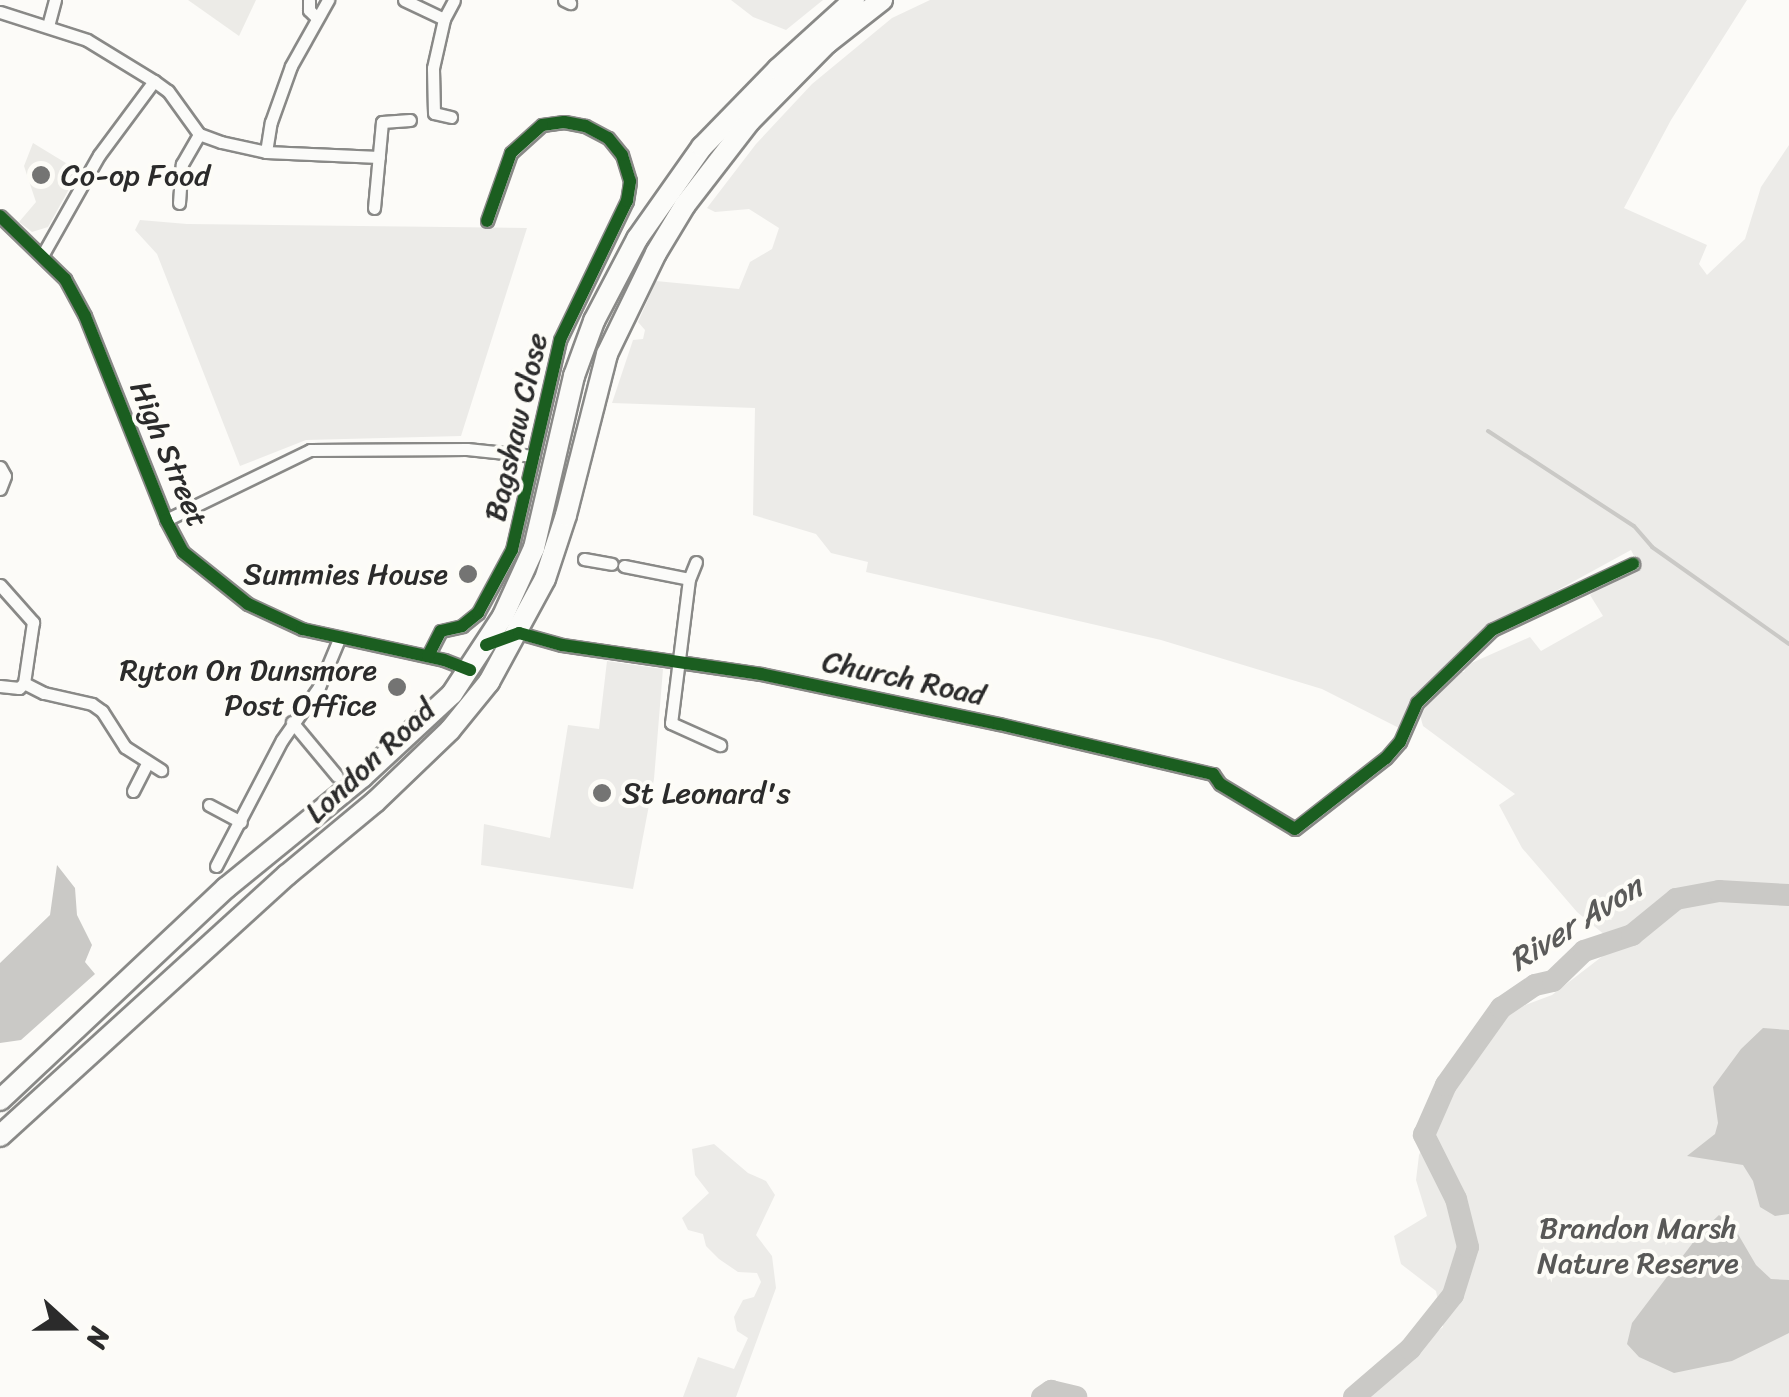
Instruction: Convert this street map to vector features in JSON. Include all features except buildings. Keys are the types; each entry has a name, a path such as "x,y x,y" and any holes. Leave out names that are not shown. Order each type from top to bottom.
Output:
{"highway":[{"name":"London Road","path":"0,1100 226,888 434,713 470,670 534,548 583,348 637,239 702,147 778,69 854,0"},
{"name":"London Road","path":"0,1136 450,730 495,674 554,556 607,354 656,253 685,205 750,121 827,44 882,0"}],"street":[{"path":"48,26 55,0"},
{"path":"308,0 309,10 316,18"},
{"path":"266,152 290,66 328,0"},
{"path":"404,0 444,20"},
{"path":"451,117 434,113 433,68 444,20 454,0"},
{"path":"0,12 68,33 154,81 168,91 199,134 266,152 378,157"},
{"path":"43,254 99,155 154,81"},
{"path":"374,208 382,122 410,120"},
{"name":"Bagshaw Close","path":"428,656 441,631 462,626 478,613 520,530 560,340 628,201 630,181 622,155 613,142 584,126 564,122 542,126 511,152 487,222"},
{"path":"179,203 182,164 199,134"},
{"name":"High Street","path":"0,216 65,278 85,316 166,520 183,552 220,585 302,629 428,656 470,670"},
{"path":"166,520 310,450 436,448 534,456"},
{"path":"0,467 5,476 0,489"},
{"path":"584,559 689,579"},
{"path":"696,562 689,579 672,723 720,745"},
{"name":"Church Road","path":"519,632 562,645 823,686 1213,774 1220,784 1295,829 1386,758 1400,742 1418,703 1492,630 1634,564"},
{"path":"0,585 30,613 33,622 24,683 19,688 0,686"},
{"path":"486,645 519,632"},
{"path":"216,866 292,722 319,687 339,639"},
{"path":"24,683 44,693 92,704 102,711 126,747 161,770"},
{"path":"292,722 337,776"},
{"path":"133,791 147,764"},
{"path":"209,805 241,822"}],"shaded area":[{"path":"188,0 256,0 239,36"},
{"path":"33,143 79,171 48,227 32,232 19,222 36,202 24,166"},
{"path":"57,865 75,888 77,915 92,945 85,962 95,974 21,1040 0,1043 0,963 50,915"},
{"path":"1763,1028 1789,1030 1789,1214 1775,1216 1760,1207 1753,1181 1743,1165 1687,1156 1715,1134 1718,1123 1713,1087 1741,1049"},
{"path":"1719,1215 1735,1229 1756,1265 1771,1279 1789,1280 1789,1333 1732,1361 1674,1373 1639,1357 1627,1344 1632,1323 1701,1232"}],"green space":[{"path":"731,0 823,0 786,30 753,17"},
{"name":"Brandon Marsh Nature Reserve","path":"930,0 1747,0 1671,120 1624,208 1707,245 1699,264 1707,275 1745,239 1761,187 1789,145 1789,1397 1355,1397 1443,1327 1436,1291 1401,1264 1394,1236 1427,1216 1416,1180 1419,1155 1453,1083 1509,1011 1552,995 1617,945 1577,912 1522,848 1499,805 1515,794 1423,726 1420,715 1453,672 1464,672 1467,665 1530,637 1541,651 1603,616 1590,595 1636,560 1631,550 1490,627 1401,729 1322,689 1161,640 866,572 868,562 831,553 816,534 753,515 755,408 612,403 633,340 643,339 645,330 638,322 656,281 739,289 750,262 772,249 779,228 749,209 715,212 707,208 756,144 812,84 892,18"},
{"path":"140,220 187,224 527,228 461,436 306,440 240,466 157,254 135,230"},
{"path":"607,661 663,669 654,779 633,889 481,865 484,824 550,838 568,725 599,729"},
{"path":"714,1144 748,1173 766,1181 775,1195 756,1235 772,1256 776,1288 736,1397 683,1397 698,1357 734,1369 748,1338 737,1331 734,1317 743,1300 754,1297 761,1282 757,1273 738,1272 719,1259 706,1246 703,1234 688,1230 682,1218 709,1193 695,1175 692,1149"}],"waterway":[{"path":"1488,431 1634,526 1652,547 1789,644"},
{"name":"River Avon","path":"1354,1397 1410,1349 1453,1295 1468,1247 1456,1199 1424,1135 1446,1085 1501,1008 1535,985 1553,981 1584,951 1632,935 1676,899 1719,891 1789,895"},
{"name":"River Avon","path":"1042,1397 1051,1391 1076,1397"}],"cycle path":[{"path":"428,656 441,631 462,626 478,613 512,550 560,340 627,201 630,181 622,155 608,138 585,126 564,122 542,125 511,153 487,221"},
{"path":"0,216 65,279 85,316 166,520 183,552 248,604 302,629 444,660 470,670"},
{"path":"486,645 519,633 562,645 761,674 999,724 1213,774 1220,784 1295,829 1386,758 1400,742 1417,703 1492,630 1633,564"}],"place":[{"name":"Co-op Food","path":"41,175"},
{"name":"Summies House","path":"468,574"},
{"name":"Ryton On Dunsmore Post Office","path":"397,687"},
{"name":"St Leonard's","path":"602,793"}]}
